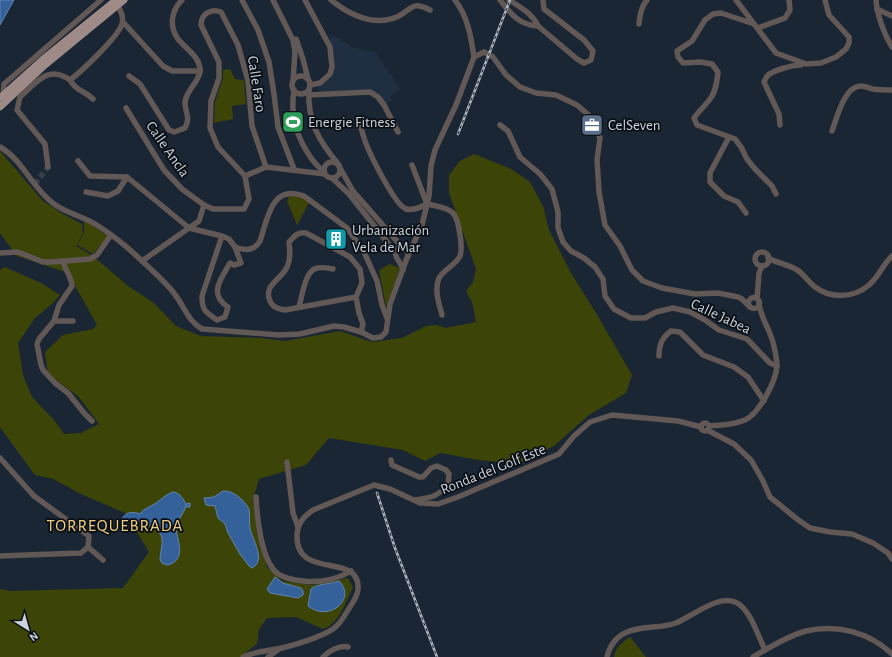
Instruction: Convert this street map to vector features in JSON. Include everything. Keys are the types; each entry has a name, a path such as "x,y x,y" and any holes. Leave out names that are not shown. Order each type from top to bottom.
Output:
{"main road":[{"path":"0,107 17,95 45,65 124,0"},
{"path":"1,97 42,60 117,3 127,0"},
{"path":"107,13 117,3"}],"street":[{"path":"1,97 4,84 101,0"},
{"path":"129,76 140,84 169,130 174,132 185,128 188,118 185,100 200,71 193,53 178,39 172,22 175,8 182,0"},
{"path":"242,0 258,30 269,62 278,127 294,170"},
{"path":"273,0 293,40 295,52 292,84 294,90 293,115 298,134 307,151 320,169 349,194 395,252 395,256 401,263 403,270"},
{"path":"277,0 296,39 303,59 308,79 310,111 313,126 321,143 339,167 353,191 408,252 407,257"},
{"path":"294,90 302,94 307,92 330,74 332,67 330,47 305,0"},
{"path":"331,0 362,19 374,22 388,20 398,16 414,6 421,5 430,10"},
{"path":"0,147 14,158 44,196 53,204 67,212 83,217 95,224 111,235 142,261 176,296 190,320 202,329 279,335 300,334 334,326 361,332 373,338 381,337 386,332 390,304 407,257 422,225 429,196 431,166 434,150 456,104 474,57 471,34 464,15 455,0"},
{"path":"500,0 512,15 520,21 528,26 538,26"},
{"path":"508,0 527,12 535,19 538,26 577,59 584,63 591,60 593,51 584,40 544,9 543,0"},
{"path":"639,24 640,14 643,5 647,0"},
{"path":"736,0 776,53 806,64"},
{"path":"776,194 772,186 747,159 735,139 697,125 694,118 700,109 711,98 717,85 718,72 712,64 700,62 683,63 678,57 677,51 692,42 705,20 713,14 721,12 756,26 785,18 790,10 789,0"},
{"path":"780,125 779,114 764,82 768,75 794,65 821,63 836,57 846,49 849,43 849,37 829,15 825,0"},
{"path":"876,0 877,9 888,41 892,47"},
{"path":"117,3 121,10 123,22 164,66 172,71 200,71"},
{"path":"877,9 892,16"},
{"name":"Calle Faro","path":"245,176 218,147 210,128 211,101 219,78 219,62 201,25 201,21 205,14 211,11 216,10 221,12 238,45 248,82 252,126 266,167"},
{"path":"70,80 78,74 117,33 123,22"},
{"path":"474,57 484,52 493,57 506,75 520,87 536,93 556,96 577,105 592,118 600,138 597,160 599,192 605,225 620,246 632,270 643,281 662,288 695,294 718,293 742,299 756,298"},
{"path":"48,167 46,144 17,110 17,95 50,73 63,75 70,80 78,90 87,93 93,99"},
{"path":"293,81 300,76 308,79"},
{"path":"832,130 847,94 854,87 862,86 873,89 892,90"},
{"path":"309,90 370,92 378,97 384,105 398,132"},
{"name":"Calle Ancla","path":"126,108 164,170 182,189 204,205 213,209 244,209 249,199 245,176"},
{"path":"359,119 367,147 388,187 399,204 407,210 419,208 427,204 443,207 454,214 457,221 461,244 460,256 443,272 437,286 438,300 442,315"},
{"name":"Calle Jabea","path":"500,125 508,131 520,157 540,174 552,189 558,212 558,228 563,242 571,251 584,258 595,267 602,279 605,296 614,310 631,318 645,318 656,312 673,308 690,312 719,330 747,339 770,363 777,366"},
{"path":"729,137 710,173 710,182 724,196 738,202 746,213"},
{"path":"78,161 90,176 127,177 189,228 222,236 229,239 235,247 241,263 234,265 230,263 216,292 218,298 228,308 225,317 217,320 206,312 202,305 202,296 222,236"},
{"path":"324,173 325,166 329,162 334,162 339,167"},
{"path":"412,165 427,204"},
{"path":"245,176 266,167 324,173"},
{"path":"332,178 338,175 339,167"},
{"path":"86,192 108,196 118,191 127,177"},
{"path":"235,247 242,250 249,250 257,246 274,202 280,196 289,193 297,193 304,196 347,228 364,252 377,282 382,305 387,318"},
{"path":"142,261 199,221 204,205"},
{"path":"356,297 285,310 278,309 272,305 268,297 268,292 271,286 284,274 288,265 290,256 289,242 295,235 306,233 350,257 360,269 362,283 356,297 362,324 361,332"},
{"path":"0,253 18,252 44,262 85,260 94,258 111,235"},
{"path":"395,252 398,248 404,248 413,244"},
{"path":"750,307 755,308 759,273 764,263 776,262 796,269 815,286 827,294 837,296 862,290 870,284 892,256"},
{"path":"397,259 403,260 407,257"},
{"path":"63,261 72,286 58,305 54,321 39,339 37,344 41,365 48,377 68,393 92,421"},
{"path":"299,307 308,276 311,271 316,268 333,268"},
{"path":"750,307 748,302 756,298"},
{"path":"708,428 732,425 747,419 764,401 770,388 777,366 772,339 761,315 756,298"},
{"path":"742,299 761,315"},
{"path":"54,321 73,321"},
{"path":"659,356 659,349 663,337 671,331 680,332 703,354 734,367 748,377 764,401"},
{"name":"Ronda del Golf Este","path":"298,527 305,516 313,510 374,485 390,488 420,503 438,504 458,497 559,454 574,436 590,422 612,415 678,421 701,427 703,430 708,428 734,444 751,460 770,497 797,520 810,528 852,534 873,543 888,553 892,560"},
{"path":"0,458 34,496 89,536 88,547 81,553 0,556"},
{"path":"392,460 392,465 419,477 423,477 431,468 437,466 446,470 449,474 448,485 438,494 432,498 414,500"},
{"path":"244,657 260,651 281,648 303,642 333,629 351,606 358,589 356,577 351,571 338,566 316,562 303,556 297,546 298,527 292,513 288,462"},
{"path":"256,497 259,530 270,566 277,573 297,581 320,582 334,579 351,571"},
{"path":"88,547 103,560"},
{"path":"607,657 614,642 624,633 670,625 716,602 728,600 737,602 746,610 765,650"},
{"path":"753,657 790,637 805,632 834,629 847,630 869,637 892,654"},
{"path":"323,657 337,648 343,646 348,647"},
{"path":"268,657 281,648"}],"shaded area":[{"path":"332,35 351,47 375,52 400,88 390,97 392,100 384,105 370,92 321,94 318,87 333,74 334,67 329,43"}],"green space":[{"path":"230,69 235,79 244,80 246,104 232,106 233,119 214,123 215,102 223,78 223,70"},
{"path":"0,151 43,201 82,224 83,233 76,246 93,256 128,286 154,303 176,326 201,336 261,338 285,341 340,331 372,342 402,338 426,326 437,325 445,328 476,322 472,302 466,291 473,282 476,269 449,193 449,175 460,161 474,154 511,169 530,182 543,206 549,230 571,273 632,375 626,393 589,415 554,446 517,464 479,460 440,453 425,461 403,450 329,438 306,465 259,479 253,499 257,532 267,567 282,581 313,585 348,578 353,587 338,617 329,626 323,629 296,617 267,618 259,629 257,644 240,657 0,657 0,589 10,591 123,588 149,552 125,513 83,495 53,479 35,475 0,427 0,270 5,267 41,283 60,295 35,318 18,343 23,375 32,397 54,420 64,434 81,433 99,424 79,397 48,374 45,352 63,335 93,329 97,325 68,273 17,256 0,233"},
{"path":"296,194 310,201 297,225 287,201 290,195"},
{"path":"84,220 108,236 93,254 77,245 84,233"},
{"path":"390,264 400,268 386,307 379,270"},
{"path":"630,637 646,657 614,657 619,646"}],"water":[{"path":"0,0 14,0 0,25"},
{"path":"223,491 231,492 238,496 249,509 250,528 258,555 256,565 252,568 240,554 228,533 225,524 218,518 215,506 206,505 204,498 214,497"},
{"path":"173,492 181,496 186,505 190,503 190,507 186,506 175,526 180,548 179,554 173,563 167,565 162,563 160,560 162,538 159,532 146,524 122,519 125,515 130,513 140,514 145,509"},
{"path":"275,577 283,583 301,588 303,595 298,598 270,593 267,589"},
{"path":"339,581 344,588 345,594 343,601 338,606 325,612 316,611 308,606 311,589 313,587"}],"tunnel":[{"path":"35,184 48,167"}],"railway":[{"path":"458,134 510,0"},
{"path":"377,493 395,548 437,657"}],"place":[{"name":"Energie Fitness","path":"293,122"},
{"name":"CelSeven","path":"592,125"},
{"name":"Urbanización Vela de Mar","path":"336,239"}],"district":[{"name":"TORREQUEBRADA","path":"115,525"}]}
